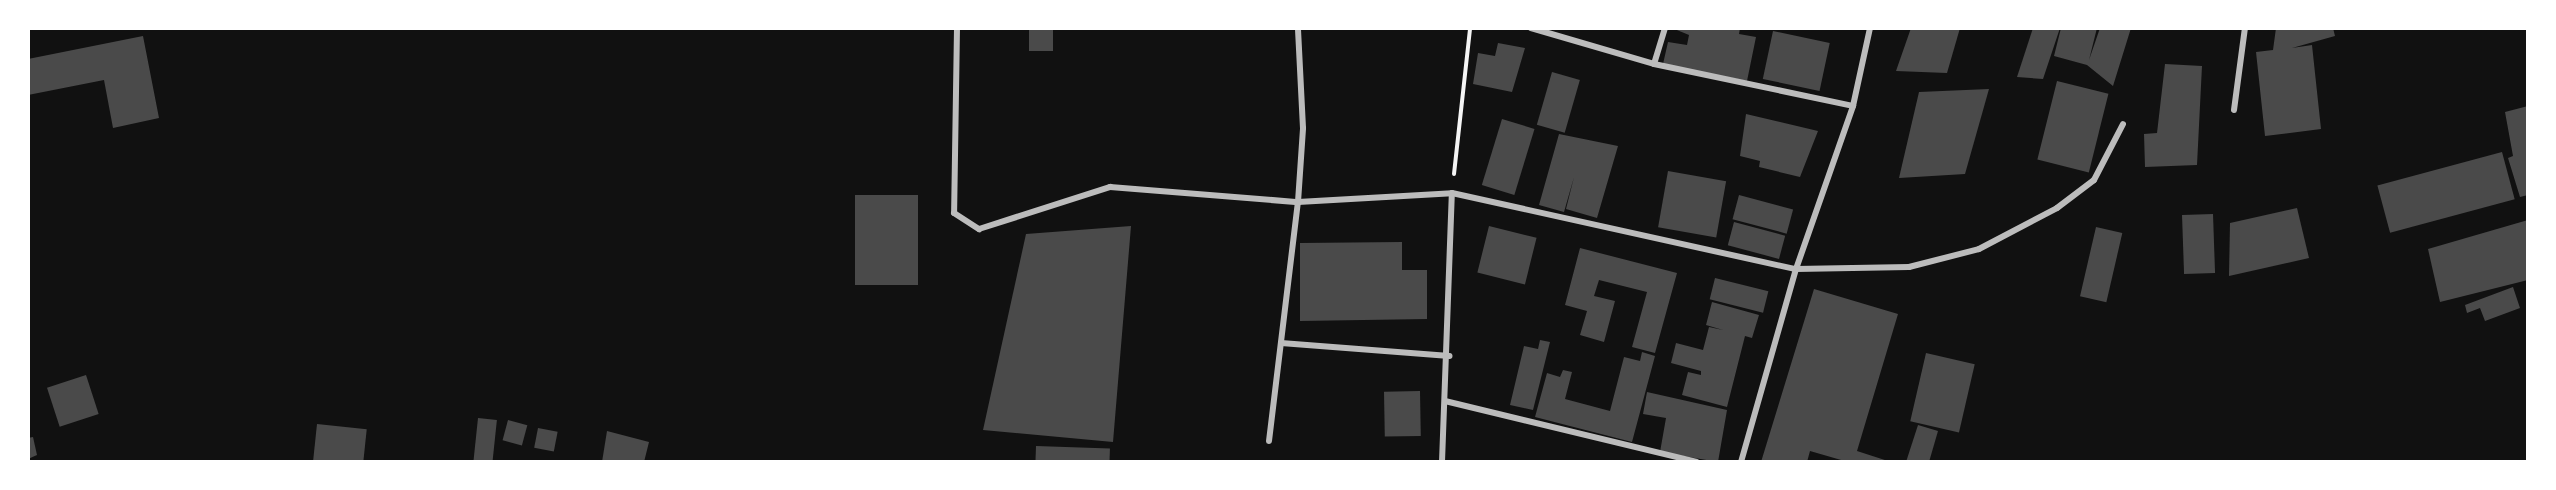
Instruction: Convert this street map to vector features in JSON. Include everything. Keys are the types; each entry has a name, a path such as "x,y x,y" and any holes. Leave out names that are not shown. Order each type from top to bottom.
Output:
{"street":[{"path":"957,28 952,176 954,213 979,229 1110,187 1298,202 1452,193 1796,269 1909,267 1979,249 2057,208 2094,180 2123,124"},
{"path":"1269,441 1298,202 1303,128 1298,28"},
{"path":"1531,28 1654,64 1853,105"},
{"path":"1654,64 1665,28"},
{"path":"1741,462 1796,269 1853,105 1870,28"},
{"path":"2234,110 2245,28"},
{"path":"1442,462 1449,356 1452,193"},
{"path":"1281,343 1449,356"},
{"path":"1445,401 1696,462"}],"path":[{"path":"1452,193 1470,28"}],"building":[{"path":"1029,28 1053,28 1053,51 1029,51"},
{"path":"1672,28 1740,28 1739,34 1756,37 1747,81 1663,64 1668,42 1687,45 1689,35"},
{"path":"1911,28 1960,28 1947,73 1896,71"},
{"path":"2033,28 2060,28 2043,79 2017,77"},
{"path":"2061,28 2097,28 2089,60 2100,28 2131,28 2113,86 2087,65 2054,56"},
{"path":"2276,28 2333,28 2335,36 2292,48 2312,45 2321,129 2265,136 2256,52 2273,50"},
{"path":"1773,31 1830,43 1820,91 1763,79"},
{"path":"143,36 159,118 113,128 104,80 28,95 28,59"},
{"path":"1498,43 1525,48 1512,92 1473,84 1478,53 1495,56"},
{"path":"2165,64 2202,66 2197,165 2145,167 2144,134 2157,133"},
{"path":"1552,72 1580,80 1565,133 1537,125"},
{"path":"2057,81 2108,94 2089,172 2037,160"},
{"path":"1989,89 1965,174 1899,178 1919,92"},
{"path":"2528,106 2528,195 2520,197 2508,158 2513,156 2505,112"},
{"path":"1746,114 1818,131 1800,177 1759,167 1760,161 1740,156"},
{"path":"1502,119 1535,129 1514,195 1482,185"},
{"path":"1559,134 1618,146 1597,218 1566,209 1574,177 1564,212 1539,205"},
{"path":"2502,152 2515,199 2390,233 2377,185"},
{"path":"1668,171 1726,181 1716,237 1658,227"},
{"path":"855,195 918,195 918,285 855,285"},
{"path":"1739,195 1793,209 1787,234 1733,219"},
{"path":"2297,208 2309,258 2229,276 2230,223"},
{"path":"2213,214 2215,273 2184,274 2182,215"},
{"path":"2528,220 2528,280 2440,302 2428,249"},
{"path":"1734,222 1785,236 1779,259 1728,245"},
{"path":"1131,226 1113,442 983,430 1026,234"},
{"path":"1489,226 1537,238 1525,284 1477,273"},
{"path":"2096,227 2122,233 2106,302 2080,296"},
{"path":"1402,242 1402,270 1427,270 1427,319 1300,321 1300,243"},
{"path":"1580,248 1677,273 1655,353 1632,347 1647,292 1599,280 1594,296 1615,301 1604,342 1580,335 1587,311 1565,305"},
{"path":"1715,278 1768,291 1763,313 1710,299"},
{"path":"2513,287 2520,308 2485,321 2480,308 2467,313 2465,305"},
{"path":"1814,289 1898,314 1857,451 1891,462 1848,462 1810,451 1807,462 1761,462"},
{"path":"1712,302 1759,315 1752,338 1745,336 1727,407 1682,395 1688,372 1701,375 1701,371 1671,363 1676,343 1703,350 1709,327 1723,330 1706,325"},
{"path":"1540,340 1550,342 1533,410 1510,405 1524,346 1538,349"},
{"path":"1642,352 1655,356 1632,442 1535,417 1547,373 1560,377 1563,370 1572,372 1565,399 1610,411 1624,357 1640,361"},
{"path":"1926,353 1975,364 1959,432 1910,421"},
{"path":"86,375 99,414 60,427 47,388"},
{"path":"1420,391 1421,436 1385,437 1384,392"},
{"path":"1647,392 1727,410 1718,462 1660,452 1666,418 1643,414"},
{"path":"478,418 497,420 492,462 473,462"},
{"path":"508,420 527,425 522,445 503,440"},
{"path":"317,424 367,429 363,462 313,462"},
{"path":"1918,425 1938,431 1929,462 1906,462"},
{"path":"538,428 558,432 554,451 534,448"},
{"path":"607,431 649,442 644,462 602,462"},
{"path":"33,437 37,455 28,459 28,438"},
{"path":"1036,446 1110,449 1109,462 1035,462"}]}
